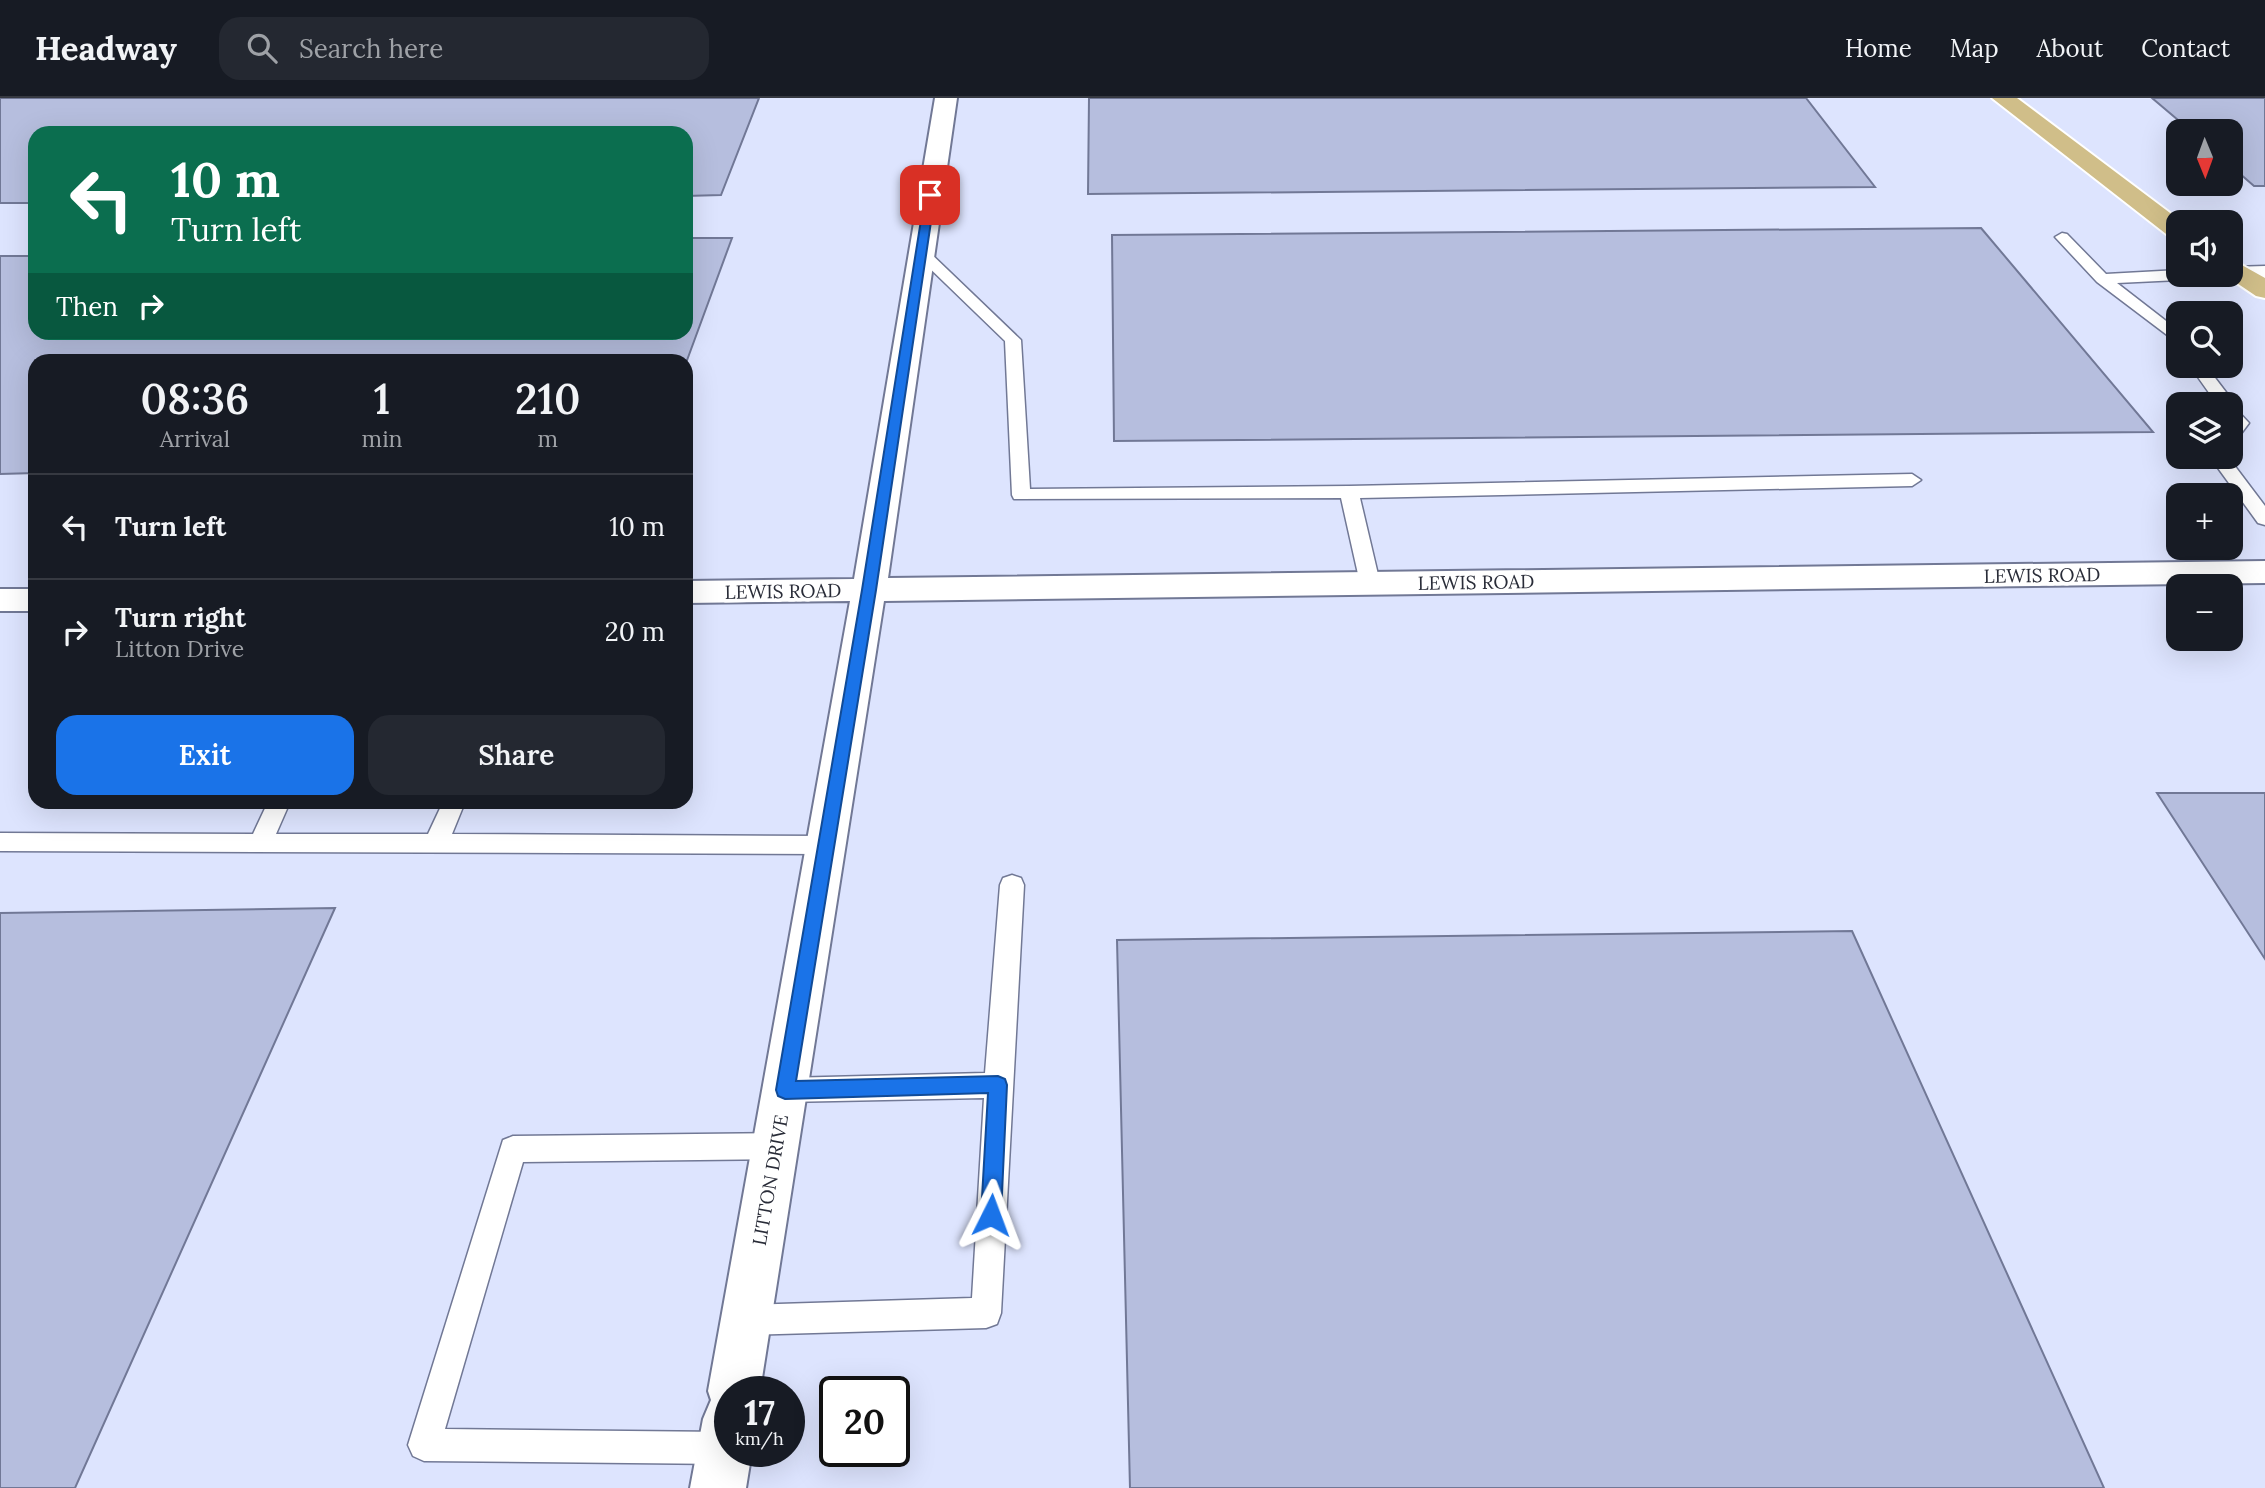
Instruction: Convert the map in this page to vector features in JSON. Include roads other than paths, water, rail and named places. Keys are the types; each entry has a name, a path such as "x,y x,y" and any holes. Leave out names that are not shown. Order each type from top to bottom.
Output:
{"main road":[{"path":"2003,98 2166,222"},
{"path":"2243,276 2265,290"}],"street":[{"name":"LITTON DRIVE","path":"736,1376 869,590 946,98"},
{"name":"LEWIS ROAD","path":"693,592 2265,572"},
{"path":"0,600 28,600"}],"lane":[{"path":"2062,237 2102,279 2166,329"},
{"path":"921,252 1013,340 1020,495 1349,492 1912,480"},
{"path":"2243,270 2265,271"},
{"path":"2102,279 2166,276"},
{"path":"2228,469 2265,519"},
{"path":"1349,492 1370,583"},
{"path":"260,843 276,809"},
{"path":"436,844 451,809"},
{"path":"0,842 826,845"},
{"path":"745,1320 986,1313 1012,885"},
{"path":"785,1090 998,1085"},
{"path":"714,1452 424,1445 513,1149 776,1146"}]}
